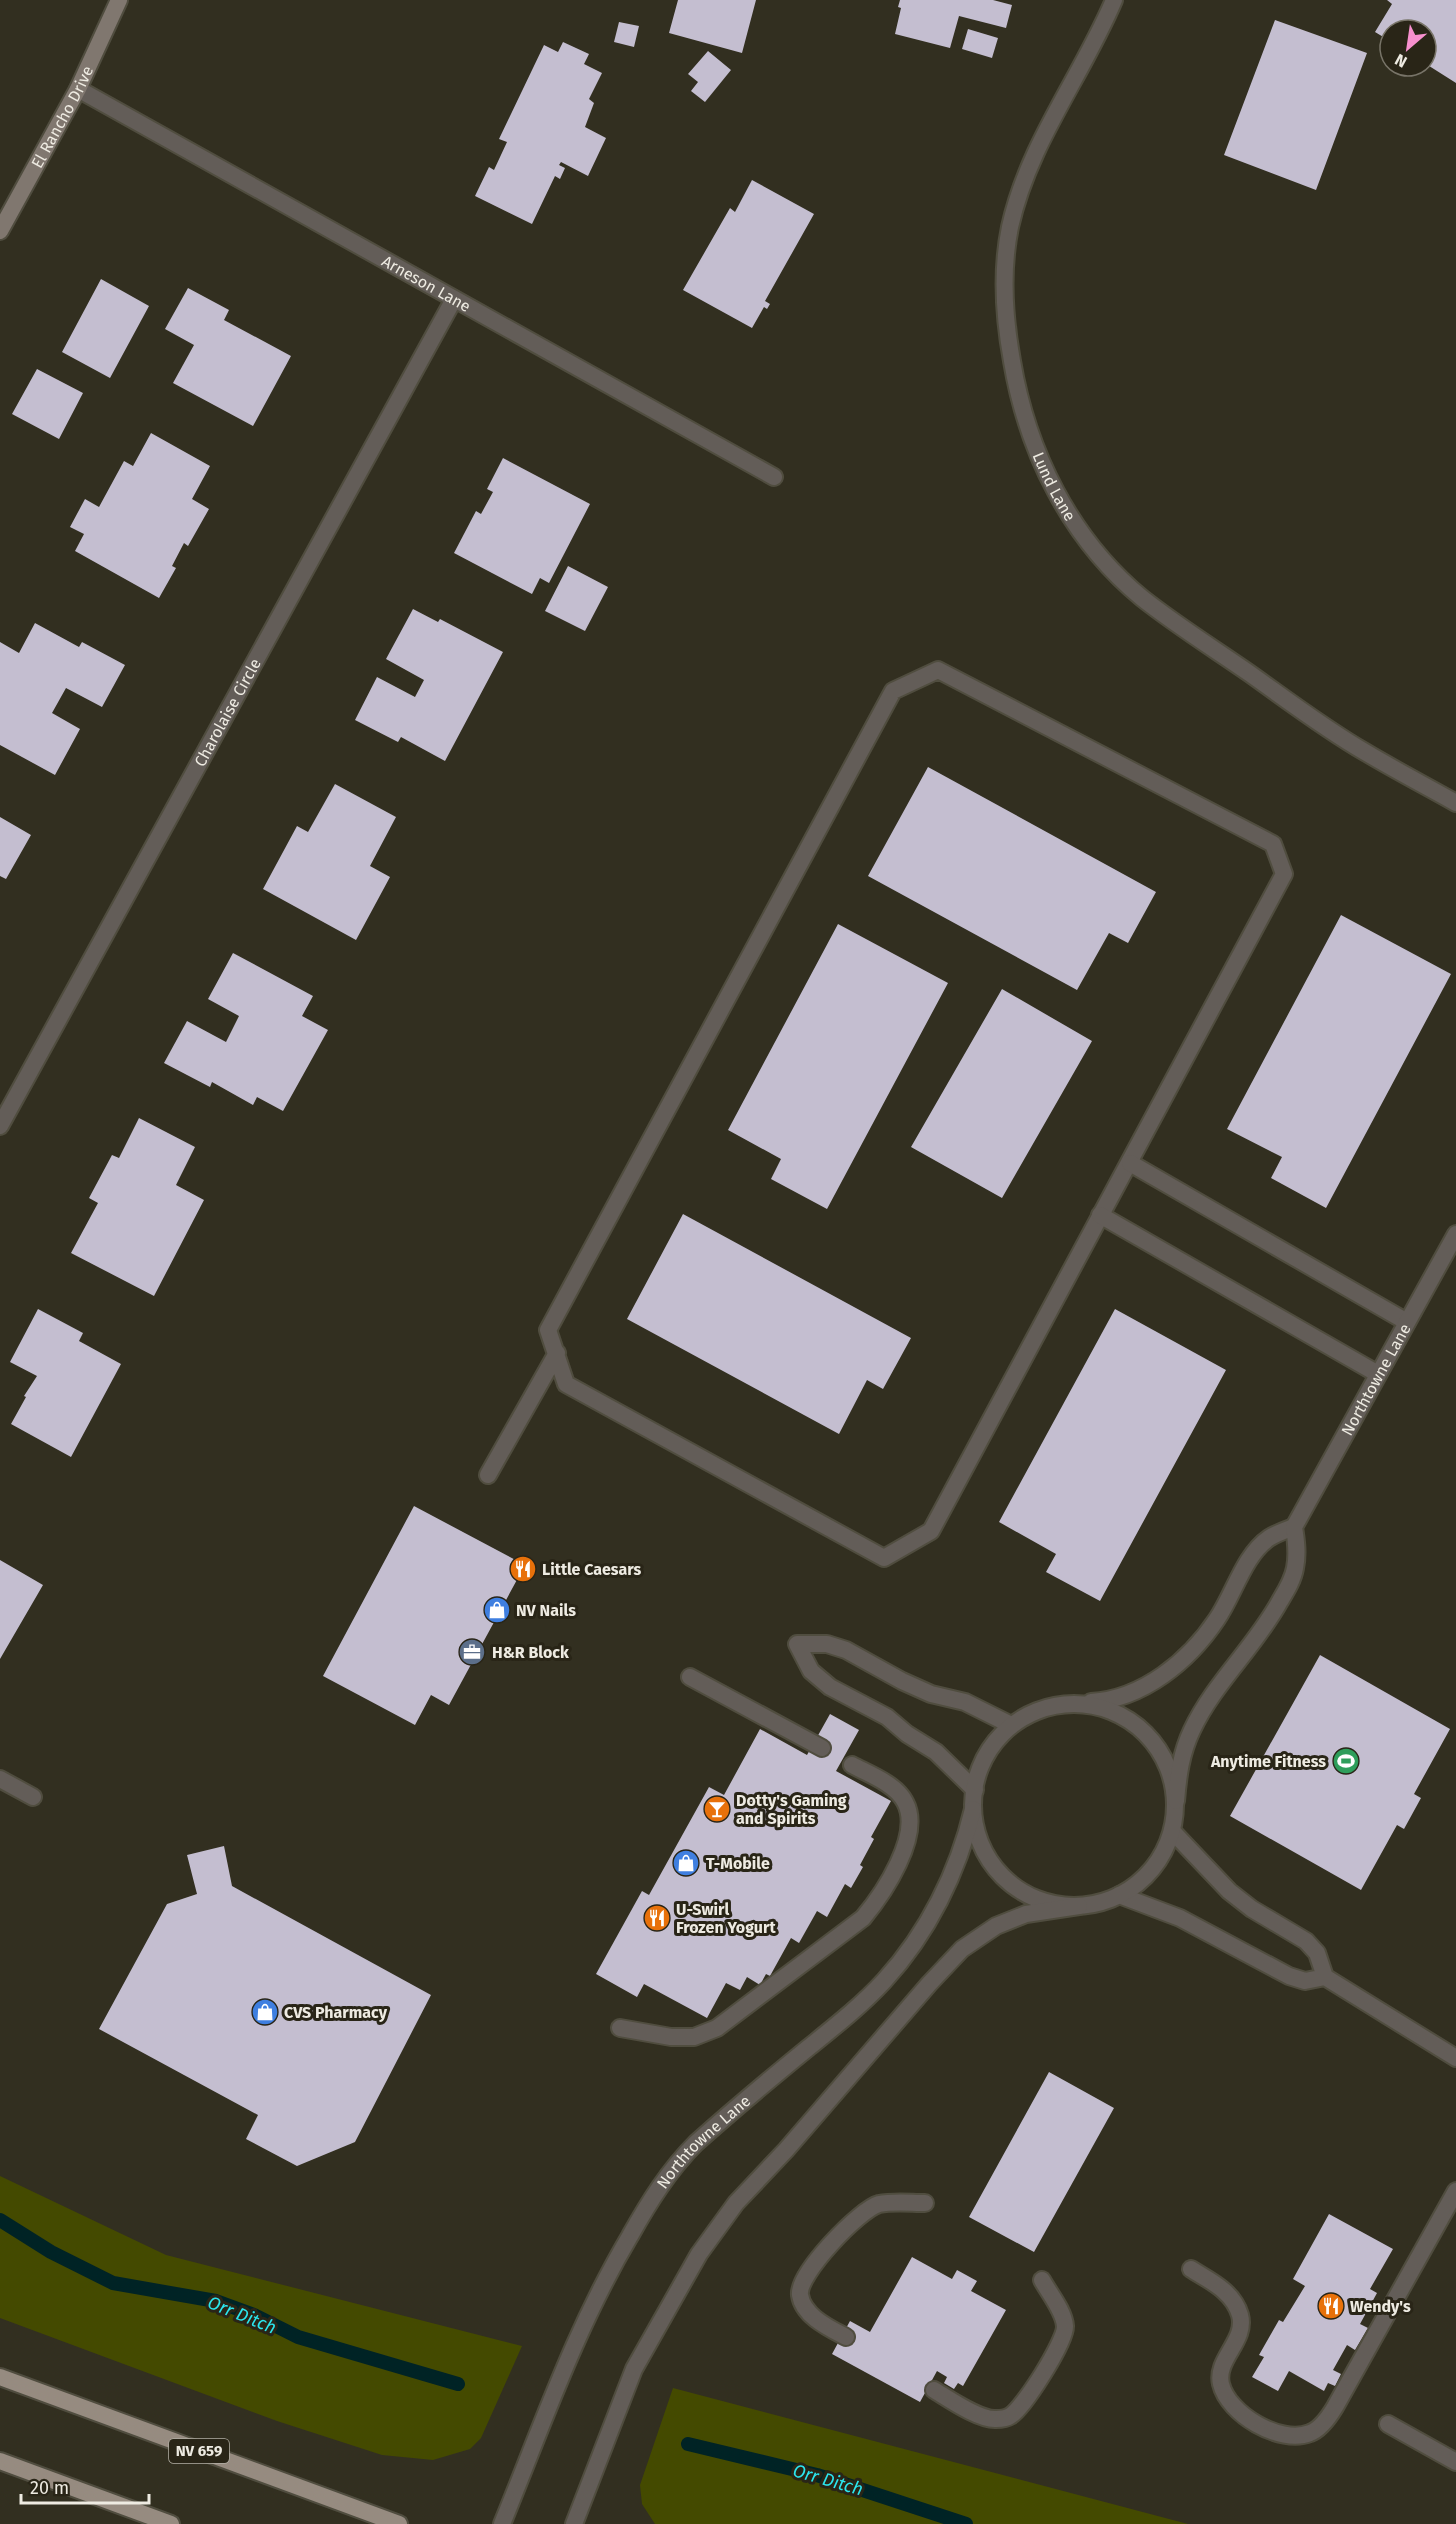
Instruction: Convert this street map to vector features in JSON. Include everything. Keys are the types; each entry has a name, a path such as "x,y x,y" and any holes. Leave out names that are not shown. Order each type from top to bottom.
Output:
{"main road":[{"name":"El Rancho Drive","path":"0,231 78,89 119,0"},
{"name":"NV 659","path":"0,2377 399,2524"},
{"path":"0,2461 171,2524"}],"street":[{"name":"Lund Lane","path":"1114,0 1098,39 1045,133 1025,178 1010,227 1005,272 1005,324 1027,427 1044,470 1073,523 1140,596 1364,752 1456,803"},
{"name":"Arneson Lane","path":"78,89 774,477"},
{"name":"Charolaise Circle","path":"0,1126 454,299"},
{"path":"938,670 1273,844 1284,874 1100,1215 931,1532 884,1558 566,1384 548,1330 893,691 938,670"},
{"path":"1130,1163 1407,1322"},
{"path":"1100,1215 1378,1374"},
{"name":"Northtowne Lane","path":"1294,1527 1456,1234"},
{"path":"488,1475 557,1353"},
{"path":"574,2524 634,2369 699,2254 736,2203 786,2150 929,1984 962,1949 996,1926 1026,1914 1079,1906 1110,1900 1137,1884 1159,1862 1173,1833 1178,1771 1192,1729 1211,1697 1255,1642 1289,1586 1295,1571 1297,1554 1294,1527 1269,1538 1257,1550 1216,1620 1200,1641 1153,1682 1132,1694 1108,1701 1070,1704 1039,1710 1011,1725 990,1749 977,1777 975,1790 973,1809 979,1840 995,1868 1018,1889 1047,1902 1079,1906"},
{"path":"975,1790 936,1752 907,1734 887,1717 830,1687 811,1671 797,1644 827,1644 846,1650 902,1681 931,1694 965,1702 1011,1725"},
{"path":"690,1677 822,1748"},
{"path":"1070,1704 1102,1707 1131,1721 1154,1743 1170,1770 1176,1801"},
{"path":"620,2028 671,2037 694,2037 717,2028 863,1918 880,1897 892,1874 906,1843 909,1822 906,1802 895,1790 852,1765"},
{"path":"0,1779 33,1797"},
{"name":"Northtowne Lane","path":"502,2524 582,2325 607,2274 661,2186 678,2161 696,2143 864,2001 896,1967 926,1924 944,1892 965,1841 973,1809"},
{"path":"1173,1833 1229,1891 1251,1910 1305,1941 1317,1953 1325,1977 1456,2058"},
{"path":"1119,1895 1180,1918 1289,1976 1305,1981 1325,1977"},
{"path":"1191,2269 1223,2289 1232,2299 1240,2316 1239,2335 1223,2365 1220,2383 1229,2403 1246,2418 1267,2429 1291,2436 1311,2433 1327,2420 1456,2191"},
{"path":"846,2337 820,2323 806,2310 800,2295 802,2282 814,2263 868,2210 880,2204 925,2203"},
{"path":"934,2390 986,2419 1009,2417 1020,2407 1034,2389 1062,2339 1065,2326 1061,2313 1042,2280"},
{"path":"1388,2424 1456,2462"}],"green space":[{"path":"0,2176 166,2255 522,2346 481,2438 470,2449 433,2460 382,2455 277,2421 0,2318"},
{"path":"673,2388 1188,2524 655,2524 642,2504 640,2485"}],"building":[{"path":"678,0 756,0 742,53 669,33"},
{"path":"900,0 993,0 1012,5 1006,28 959,16 950,48 895,34 901,8 898,7"},
{"path":"1387,0 1456,0 1456,83 1438,72 1438,18 1384,18 1392,4"},
{"path":"1275,20 1367,53 1316,190 1224,155"},
{"path":"619,22 639,26 634,47 614,42"},
{"path":"968,29 998,38 992,58 962,49"},
{"path":"563,42 589,54 584,64 602,73 589,99 594,103 585,127 606,138 588,176 561,162 559,165 565,168 560,179 555,176 532,224 475,196 489,167 494,170 507,142 499,139 544,45 558,52"},
{"path":"708,51 731,70 705,102 691,91 698,82 688,74"},
{"path":"752,180 814,214 765,301 770,304 767,309 764,307 752,328 683,290 730,208 735,212"},
{"path":"101,279 149,306 110,378 62,352"},
{"path":"188,288 229,310 224,320 291,356 253,426 173,383 194,345 165,329"},
{"path":"37,369 83,393 59,439 12,414"},
{"path":"151,433 210,466 192,499 209,509 188,546 184,543 172,566 176,568 159,598 75,551 84,534 70,527 85,499 99,507 124,461 133,466"},
{"path":"503,458 590,504 549,583 540,578 532,594 454,553 476,511 481,514 493,492 487,489"},
{"path":"568,566 608,587 585,631 545,611"},
{"path":"413,609 438,622 440,619 503,652 445,761 401,737 398,742 355,720 377,677 415,697 424,680 386,659"},
{"path":"35,623 79,647 82,642 125,665 102,707 66,688 52,713 80,729 55,775 0,745 0,642 19,653"},
{"path":"928,767 1156,892 1128,943 1109,933 1077,990 868,876"},
{"path":"335,784 396,817 370,866 390,877 356,940 263,889 297,826 308,832"},
{"path":"0,817 31,835 6,879 0,876"},
{"path":"1341,915 1451,974 1326,1208 1271,1178 1282,1157 1227,1129"},
{"path":"838,924 948,983 827,1209 771,1179 781,1159 728,1130"},
{"path":"233,953 313,996 302,1016 328,1030 283,1111 257,1097 253,1105 212,1082 210,1087 164,1063 187,1021 226,1042 239,1016 208,999"},
{"path":"1002,989 1092,1041 1002,1198 911,1147"},
{"path":"139,1118 195,1147 176,1185 204,1200 154,1296 71,1253 98,1203 89,1198 112,1155 119,1158"},
{"path":"683,1214 911,1338 883,1389 867,1380 839,1434 627,1319"},
{"path":"38,1309 83,1333 79,1341 121,1364 71,1457 11,1424 26,1397 24,1396 37,1376 10,1362"},
{"path":"1115,1309 1226,1370 1100,1601 1046,1572 1056,1554 999,1522"},
{"path":"414,1506 525,1565 449,1705 431,1695 415,1725 323,1676"},
{"path":"0,1560 43,1585 0,1659"},
{"name":"Anytime Fitness","path":"1320,1655 1450,1729 1414,1794 1421,1798 1404,1829 1397,1825 1361,1890 1230,1816"},
{"path":"830,1714 859,1730 836,1771 891,1801 871,1837 874,1839 860,1865 863,1867 851,1888 845,1884 827,1917 817,1911 799,1943 791,1938 770,1976 766,1974 760,1985 747,1977 740,1990 726,1983 707,2018 644,1984 637,1997 596,1974 642,1891 649,1895 709,1787 724,1795 760,1729 807,1755"},
{"name":"CVS Pharmacy","path":"224,1846 232,1886 431,1995 355,2142 297,2166 246,2139 258,2115 99,2029 167,1904 197,1894 187,1855"},
{"path":"1049,2072 1114,2108 1034,2252 969,2217"},
{"name":"Wendy's","path":"1329,2214 1393,2249 1370,2289 1377,2293 1360,2324 1368,2328 1355,2350 1347,2345 1333,2370 1341,2374 1335,2386 1328,2383 1324,2391 1289,2371 1278,2391 1252,2377 1264,2357 1259,2355 1279,2320 1283,2322 1305,2286 1293,2279"},
{"path":"912,2257 952,2279 957,2270 977,2281 971,2291 1006,2310 963,2386 958,2383 954,2389 944,2383 947,2377 937,2371 920,2402 832,2354 850,2321 870,2332"}],"waterway":[{"name":"Orr Ditch","path":"0,2220 51,2252 113,2283 216,2301 254,2315 298,2337 458,2384"},
{"name":"Orr Ditch","path":"688,2444 817,2475 966,2524"}],"place":[{"name":"Little Caesars","path":"523,1569"},
{"name":"NV Nails","path":"497,1610"},
{"name":"H&R Block","path":"472,1652"},
{"name":"Anytime Fitness","path":"1346,1761"},
{"name":"Dotty's Gaming and Spirits","path":"717,1809"},
{"name":"T-Mobile","path":"686,1863"},
{"name":"U-Swirl Frozen Yogurt","path":"657,1918"},
{"name":"CVS Pharmacy","path":"265,2012"},
{"name":"Wendy's","path":"1331,2306"}]}
